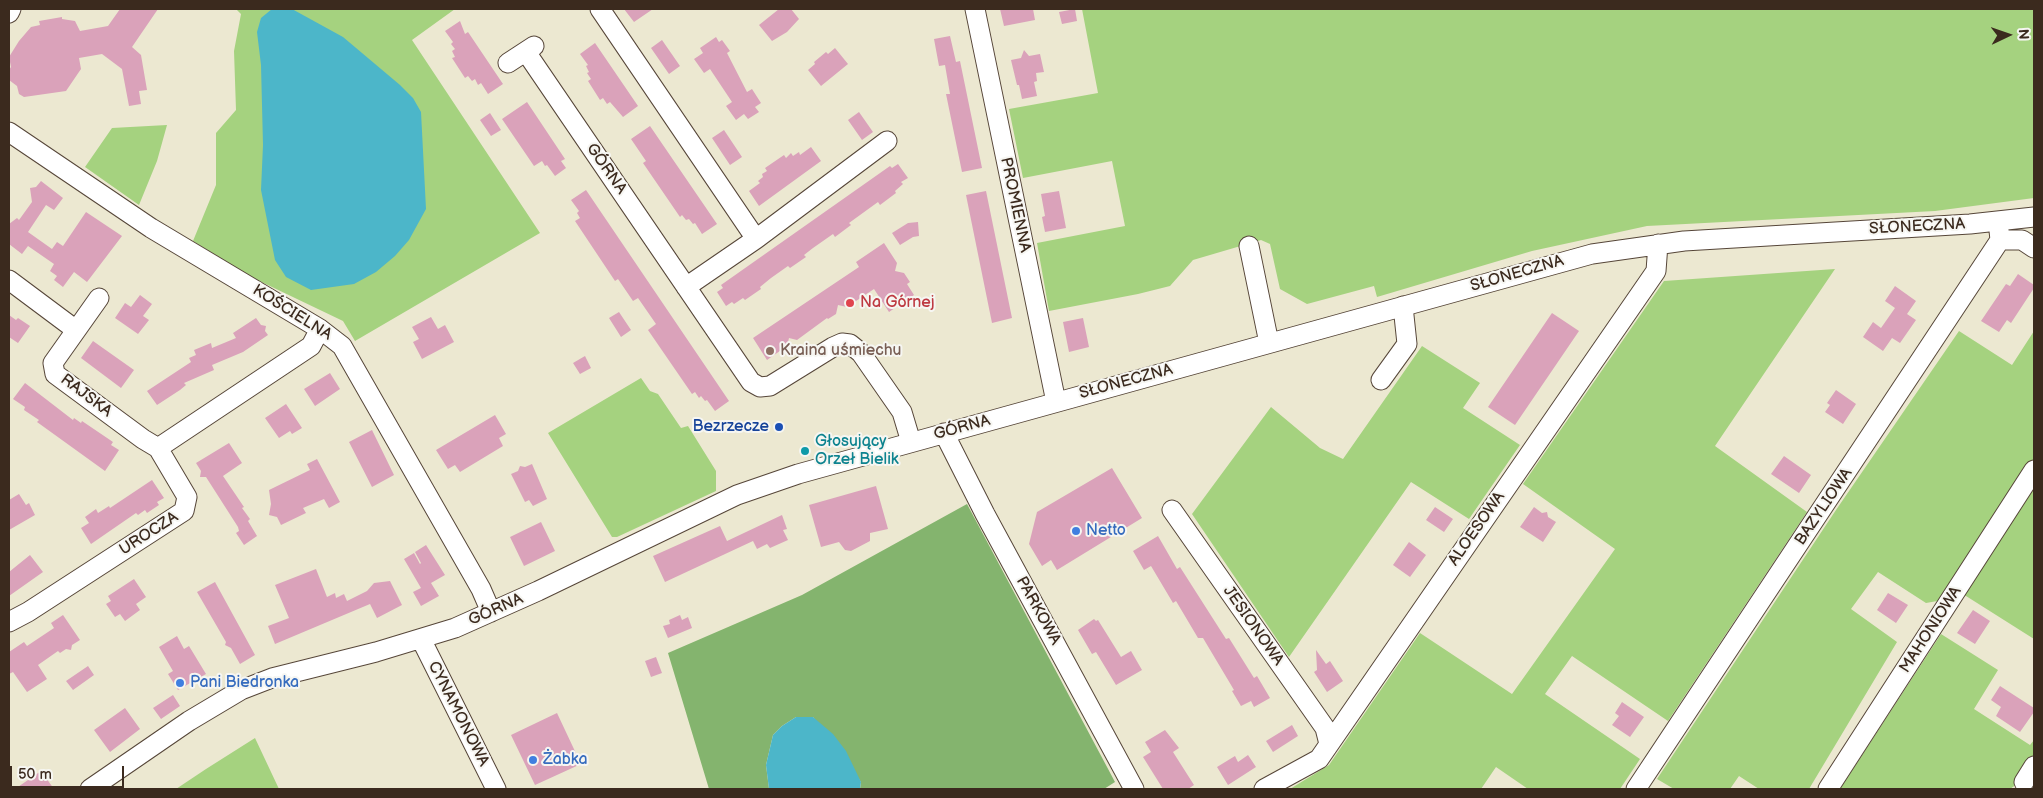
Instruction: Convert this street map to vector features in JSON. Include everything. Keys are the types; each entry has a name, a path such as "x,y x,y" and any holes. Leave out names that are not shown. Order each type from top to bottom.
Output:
{"street":[{"path":"9,12 12,9"},
{"path":"600,9 756,239"},
{"name":"PROMIENNA","path":"975,9 1056,402"},
{"name":"GÓRNA","path":"508,63 530,49 746,376 758,386 767,386 776,383 839,344 850,344 856,347 902,412 911,442"},
{"name":"KOŚCIELNA","path":"9,132 151,228 320,329 342,346 351,358 481,589 491,612"},
{"path":"686,287 756,239 887,141"},
{"name":"SŁONECZNA","path":"1013,414 1578,257 1658,244 1998,221 2034,216"},
{"path":"1998,221 2000,240 2022,240 2034,248"},
{"name":"BAZYLIOWA","path":"1636,789 2000,240"},
{"name":"ALOESOWA","path":"1264,789 1319,759 1656,270 1658,244"},
{"path":"1249,246 1270,343"},
{"path":"9,280 76,330"},
{"name":"RAJSKA","path":"99,298 53,363 55,374 158,448"},
{"path":"1381,380 1406,344 1403,306"},
{"path":"158,448 311,346 320,329"},
{"name":"GÓRNA","path":"90,789 189,721 241,690 272,678 330,665 455,628 753,489 805,472 1013,414"},
{"name":"PARKOWA","path":"944,433 984,514 1134,789"},
{"name":"UROCZA","path":"9,622 28,612 184,511 187,497 158,448"},
{"name":"MAHONIOWA","path":"1828,789 2034,470"},
{"name":"JESIONOWA","path":"1172,510 1324,728 1329,744"},
{"name":"CYNAMONOWA","path":"422,638 496,789"},
{"path":"2024,782 2034,766"}],"green space":[{"path":"236,9 455,9 412,40 540,233 355,341 343,321 249,276 193,241 216,185 216,133 236,110 234,51 241,14"},
{"path":"1082,9 2034,9 2034,198 1935,211 1647,226 1532,251 1377,297 1374,286 1307,304 1280,289 1270,244 1261,240 1193,260 1170,286 1049,311 1037,243 1125,226 1112,161 1023,178 1009,109 1098,93"},
{"path":"167,125 157,161 139,205 85,167 112,128"},
{"path":"1835,269 1715,446 1807,512 1668,721 1572,656 1545,694 1640,759 1620,789 1528,789 1496,767 1481,789 1290,789 1329,765 1420,633 1512,694 1615,549 1523,484 1664,281"},
{"path":"1959,331 2012,365 2034,331 2034,639 1966,596 1926,603 1878,572 1851,609 1897,642 1809,789 1759,789 1739,776 1730,789 1674,789 1657,779 1836,510"},
{"path":"1422,346 1480,383 1463,408 1520,445 1469,519 1411,482 1289,657 1192,514 1271,407 1320,448 1343,459"},
{"path":"641,378 650,391 658,394 681,428 688,426 716,471 716,491 617,537 612,537 548,433"},
{"path":"967,504 1115,782 1104,789 860,789 861,782 813,717 796,717 782,726 773,735 766,765 769,789 709,789 668,653 802,595"},
{"path":"1941,634 1998,670 1974,709 2030,745 2034,740 2034,772 2010,789 1840,789"},
{"path":"255,738 279,789 176,789 206,769"}],"water":[{"path":"272,9 292,9 343,37 400,85 413,98 421,112 426,209 409,240 395,256 376,272 354,284 311,290 286,277 275,260 261,190 263,145 261,65 257,32 261,18"},
{"path":"796,717 813,717 833,734 846,751 861,782 860,789 769,789 766,765 773,735 782,726"}],"building":[{"path":"120,9 158,9 132,47 141,55 147,90 139,91 141,104 129,106 122,69 102,54 79,58 81,69 66,91 24,97 19,94 17,86 9,80 9,70 11,67 9,57 31,27 40,25 39,21 62,17 62,19 75,21 80,31 108,26"},
{"path":"624,9 653,9 634,22"},
{"path":"779,9 791,9 799,19 787,32 772,41 759,25"},
{"path":"1000,9 1033,9 1035,20 1004,26"},
{"path":"1075,9 1077,21 1062,24 1059,12"},
{"path":"460,21 465,34 468,32 503,84 488,94 481,83 478,85 475,79 472,81 468,76 465,78 452,58 455,57 452,51 455,49 451,44 453,42 445,31"},
{"path":"950,36 956,62 960,61 982,168 962,172 946,94 950,94 945,65 939,66 934,39"},
{"path":"716,37 719,42 722,40 730,51 727,53 747,92 752,89 761,103 755,107 759,112 748,119 744,114 736,120 726,106 732,102 710,69 704,73 694,59 703,53 700,48"},
{"path":"662,40 680,66 669,74 651,48"},
{"path":"595,43 638,106 623,117 610,102 607,104 603,98 600,100 588,81 591,79 587,73 589,72 586,66 588,65 580,54"},
{"path":"835,48 848,64 821,86 808,70 826,52 828,54"},
{"path":"1024,50 1029,56 1040,54 1044,72 1036,73 1037,81 1034,82 1037,96 1022,99 1011,60 1021,58"},
{"path":"527,102 565,159 561,161 566,168 555,176 542,161 534,166 502,119"},
{"path":"859,112 873,132 862,140 848,120"},
{"path":"490,113 501,130 491,136 480,120"},
{"path":"650,126 717,224 702,234 695,223 693,224 689,219 686,220 682,215 680,217 643,163 646,161 631,139"},
{"path":"724,130 742,157 730,165 712,138"},
{"path":"811,147 821,161 759,206 749,191 760,183 758,181 763,177 762,174 767,171 765,168 784,155 786,158 791,153 793,156 799,152 800,155"},
{"path":"898,164 908,178 901,182 903,184 895,191 896,193 880,205 878,202 849,223 851,225 835,237 833,234 813,248 804,255 806,257 790,268 788,266 745,300 743,298 734,304 732,302 726,306 717,292 723,288 721,285 890,166 892,168"},
{"path":"41,181 63,198 54,210 46,205 28,232 52,249 57,242 63,246 86,212 122,236 87,282 74,272 63,287 54,280 57,276 50,271 54,264 28,246 22,254 9,244 9,224 17,218 19,220 32,202 30,188 36,187"},
{"path":"586,190 729,401 715,411 707,400 705,401 701,396 699,398 695,392 692,394 648,330 656,324 638,298 633,301 618,279 615,281 575,221 580,218 577,213 579,211 571,200"},
{"path":"986,191 1012,318 992,323 966,195"},
{"path":"1059,191 1066,228 1045,232 1042,217 1045,216 1041,194"},
{"path":"918,222 919,236 913,237 900,245 892,233 908,223"},
{"path":"884,243 897,263 895,271 904,273 910,282 907,284 914,295 889,312 874,289 847,307 838,305 836,314 827,318 797,340 789,338 787,346 767,360 753,338 859,267 856,262"},
{"path":"2018,274 2034,285 2034,288 2011,323 2007,320 1999,332 1981,321 2006,284 2010,286"},
{"path":"1895,286 1916,301 1907,314 1916,320 1900,343 1892,338 1883,351 1863,337 1873,322 1881,328 1895,308 1885,301"},
{"path":"140,295 152,304 143,316 149,320 138,334 115,318 125,303 131,307"},
{"path":"619,312 631,330 621,337 609,318"},
{"path":"1552,313 1579,331 1515,425 1488,407"},
{"path":"9,315 16,320 18,318 30,326 18,343 9,337"},
{"path":"431,317 438,329 445,325 454,342 422,359 413,342 419,339 412,327"},
{"path":"256,318 261,325 266,326 265,331 268,335 243,352 212,365 214,370 184,383 186,385 180,390 157,405 147,391 191,362 189,358 196,355 194,350 211,343 212,348 236,338 233,333"},
{"path":"1083,318 1089,347 1069,352 1063,322"},
{"path":"93,341 134,370 121,388 81,358"},
{"path":"585,356 591,368 580,374 573,363"},
{"path":"330,373 340,389 315,406 304,389"},
{"path":"25,383 73,420 74,418 81,423 82,421 113,442 111,445 119,450 105,471 37,422 39,420 24,410 25,407 13,399"},
{"path":"1836,390 1856,404 1843,424 1825,412 1830,405 1827,403"},
{"path":"286,404 302,428 292,434 290,431 279,438 265,418"},
{"path":"495,415 506,434 499,438 503,446 460,472 455,465 448,469 436,450"},
{"path":"372,430 394,475 372,487 349,442"},
{"path":"229,443 242,463 223,476 244,507 242,508 250,519 248,521 257,536 244,545 236,533 239,531 238,527 206,477 200,477 201,471 196,463"},
{"path":"1784,456 1811,475 1799,493 1771,474"},
{"path":"317,459 340,502 329,508 324,499 303,508 306,513 281,525 277,517 269,515 271,504 269,490 310,470 307,464"},
{"path":"532,464 547,499 533,506 529,500 525,502 511,474 518,471 520,466 525,467"},
{"name":"Netto","path":"1112,468 1142,518 1057,570 1051,560 1042,566 1029,544 1037,512"},
{"path":"152,480 164,498 157,502 159,505 147,513 145,510 138,515 136,513 91,544 81,528 89,523 85,517 96,509 98,513 109,506 110,508"},
{"path":"876,486 888,529 870,533 870,541 851,551 845,550 839,542 821,547 809,505"},
{"path":"19,494 26,505 29,503 35,515 9,530 9,500"},
{"path":"1435,507 1453,519 1444,532 1426,520"},
{"path":"1534,507 1542,513 1547,512 1548,517 1556,522 1543,542 1520,527"},
{"path":"782,515 787,529 783,530 788,540 770,548 767,544 757,549 753,541 665,582 653,556 720,526 727,541"},
{"path":"541,522 555,551 524,566 510,537"},
{"path":"1158,536 1177,569 1180,567 1226,639 1229,638 1254,678 1257,676 1270,698 1254,707 1251,701 1241,706 1232,691 1234,690 1203,638 1198,638 1176,601 1173,603 1151,566 1144,570 1133,551"},
{"path":"1409,542 1426,555 1410,577 1393,565"},
{"path":"426,545 445,575 431,583 439,596 421,606 413,592 421,588 404,559 414,553 420,564 415,552"},
{"path":"30,555 43,572 9,596 9,572"},
{"path":"316,569 327,597 335,593 336,598 344,594 347,601 367,591 374,583 390,581 402,605 377,618 370,604 275,644 268,626 289,618 275,585"},
{"path":"134,579 146,597 136,604 140,610 125,621 120,614 115,617 106,604 111,601 108,596"},
{"path":"215,582 255,655 240,664 231,648 225,645 226,642 197,592"},
{"path":"1888,593 1908,605 1896,623 1877,610"},
{"path":"1973,610 1990,621 1975,644 1957,633"},
{"path":"63,615 80,640 72,645 71,650 66,649 60,653 58,651 38,665 47,679 27,692 13,672 9,674 9,652 24,642 27,646 54,628 51,623"},
{"path":"680,615 682,620 688,617 692,628 668,638 663,626 670,624 669,620"},
{"path":"1094,619 1098,620 1121,657 1131,651 1142,670 1116,685 1096,652 1092,654 1078,630"},
{"path":"177,636 184,649 189,646 206,674 178,690 168,674 173,671 159,647"},
{"path":"1316,650 1326,664 1330,661 1343,681 1327,692 1314,672 1317,670"},
{"path":"656,657 662,673 651,677 645,661"},
{"path":"88,666 94,675 73,690 66,681"},
{"path":"2000,686 2034,708 2034,712 2020,732 1996,716 2001,707 1991,700"},
{"path":"173,695 180,706 161,719 153,708"},
{"path":"1622,702 1644,717 1630,737 1612,725 1619,716 1615,713"},
{"path":"125,708 140,729 110,752 94,730"},
{"path":"557,713 581,764 535,785 511,735"},
{"path":"1292,725 1298,736 1273,752 1266,741"},
{"path":"1165,730 1179,748 1173,752 1194,785 1188,789 1163,789 1143,757 1151,752 1145,742"},
{"path":"1248,755 1256,767 1228,785 1217,767 1235,756 1238,762"},
{"path":"41,771 54,789 15,789"}],"place":[{"name":"Na Górnej","path":"850,303"},
{"name":"Kraina uśmiechu","path":"770,351"},
{"name":"Bezrzecze","path":"779,427"},
{"name":"Głosujący Orzeł Bielik","path":"805,451"},
{"name":"Netto","path":"1076,531"},
{"name":"Pani Biedronka","path":"180,683"},
{"name":"Żabka","path":"533,760"}]}
